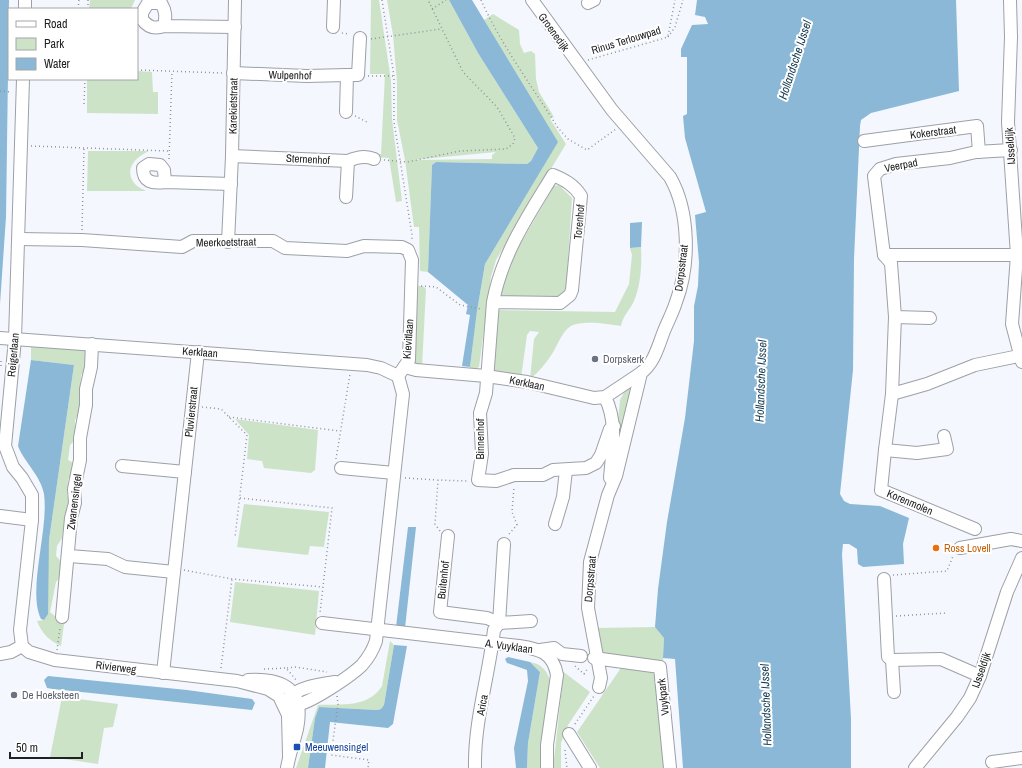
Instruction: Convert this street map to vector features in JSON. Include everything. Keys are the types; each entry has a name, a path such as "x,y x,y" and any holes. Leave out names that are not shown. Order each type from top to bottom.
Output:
{"street":[{"name":"Karekietstraat","path":"228,242 232,156 235,0"},
{"path":"333,27 334,0"},
{"name":"Groenedijk","path":"532,0 577,63"},
{"name":"IJsseldijk","path":"1010,0 1011,37 1008,122 1017,255 1012,324 1021,359"},
{"path":"164,26 235,27"},
{"path":"346,112 360,38"},
{"name":"Dorpsstraat","path":"577,63 624,124 670,177 677,190 684,219 685,252 677,302 656,355 648,367 641,373 616,476 608,495 593,548 587,590 595,659 601,678 599,687"},
{"name":"Wulpenhof","path":"233,73 307,76 352,75"},
{"name":"Reigerlaan","path":"22,646 20,630 32,520 32,496 22,478 13,467 4,446 15,339 23,80"},
{"name":"Kokerstraat","path":"864,141 977,126 979,152"},
{"name":"Veerpad","path":"885,450 892,394 895,317 891,263 884,255 874,176 880,169 896,164 950,158 979,152 1011,150"},
{"name":"Sternenhof","path":"232,156 348,161 358,157 369,157 374,160"},
{"path":"346,197 348,161"},
{"name":"Torenhof","path":"486,376 493,302 502,264 512,243 553,175 564,180 576,188 581,196 570,295 560,303 493,302"},
{"path":"167,182 231,184"},
{"name":"Meerkoetstraat","path":"19,239 82,240 182,247 193,241 272,241 285,248 347,251 364,246 402,247 408,250"},
{"name":"Kievitlaan","path":"378,630 403,394 402,371 409,360 412,260 408,250"},
{"path":"884,255 1017,255"},
{"path":"895,317 930,318"},
{"name":"Kerklaan","path":"0,338 351,364 402,371 416,370 486,376 528,382 594,398 605,397"},
{"name":"Zwanensingel","path":"62,617 69,556 71,518 75,502 74,488 80,460 80,438 86,405 86,389 91,367 92,344"},
{"name":"Pluvierstraat","path":"163,673 198,352"},
{"path":"892,394 927,384 975,365 1021,359"},
{"path":"605,397 641,373"},
{"name":"Binnenhof","path":"478,480 482,454 480,414 486,393 486,376"},
{"name":"Dorpsstraat","path":"605,397 612,410 614,426 608,495"},
{"path":"478,480 496,481 514,476 543,475 553,470 586,468 596,462 606,445 610,429 614,426"},
{"path":"885,450 917,452 947,449 944,436"},
{"name":"Korenmolen","path":"885,450 881,490 975,529"},
{"path":"122,466 185,472"},
{"path":"341,468 394,475"},
{"path":"555,524 563,497 566,470"},
{"path":"0,516 32,520"},
{"name":"Buitenhof","path":"448,536 440,612 487,618 499,623 531,622"},
{"path":"960,548 1011,539 1022,541"},
{"path":"493,643 494,630 499,623 504,544"},
{"path":"69,556 108,559 124,567 174,570"},
{"name":"IJsseldijk","path":"915,768 957,718 970,698 980,676 1007,592 1022,558"},
{"path":"884,579 888,657 892,660 894,692"},
{"path":"284,705 297,705 318,696 361,665 372,652 378,630 322,623"},
{"name":"A. Vuyklaan","path":"378,630 540,650 549,656 555,665 557,675 547,745 547,768"},
{"name":"Arica","path":"475,768 477,728 493,643"},
{"path":"0,654 11,652 22,646"},
{"name":"Rivierweg","path":"22,646 29,652 55,660 237,681 268,689 279,696 284,705"},
{"path":"540,650 554,648 562,654 581,656"},
{"name":"Vuykpark","path":"595,659 660,667 670,768"},
{"path":"892,660 941,659 980,676"},
{"name":"Rivierweg","path":"237,681 266,679 280,683 289,688 292,693"},
{"path":"284,705 292,693 340,681"},
{"path":"289,754 297,730 299,713 292,693"},
{"path":"284,705 288,715 289,754 287,768"},
{"path":"568,734 590,768"},
{"path":"995,764 1022,758"}],"path":[{"path":"382,0 394,76 394,122 412,235 411,245 408,250"},
{"path":"374,160 407,162 460,151 506,149 513,144 515,138 497,107 463,72 428,0"},
{"path":"432,9 445,0"},
{"path":"481,0 490,20 508,50 558,128 568,139 587,150 624,124"},
{"name":"Rinus Terlouwpad","path":"577,63 665,38 668,36 675,0"},
{"path":"665,38 670,35 675,27 683,0"},
{"path":"333,27 337,32 353,34 360,38 388,38 441,29"},
{"path":"138,70 233,73"},
{"path":"167,182 170,151 172,71"},
{"path":"352,75 394,76"},
{"path":"84,104 85,80"},
{"path":"0,92 9,92"},
{"path":"346,112 370,123"},
{"path":"21,146 170,151"},
{"path":"82,240 84,148"},
{"path":"411,286 436,287 460,305 481,309"},
{"path":"341,468 336,458 351,364"},
{"path":"192,406 221,410 247,435 235,537"},
{"path":"229,418 340,431"},
{"path":"394,475 434,480 478,480"},
{"path":"504,544 504,541 517,525 512,512 514,476"},
{"path":"438,480 435,524 438,530 446,533 448,536"},
{"path":"240,498 332,508 320,615 322,623"},
{"path":"884,579 885,575 947,571 955,551 960,548"},
{"path":"174,570 232,578 323,587"},
{"path":"219,679 232,578"},
{"path":"886,616 947,613"},
{"path":"55,660 62,617"},
{"path":"286,668 295,667 328,672"},
{"path":"337,693 338,704 330,755 369,760 368,768"}],"green space":[{"path":"90,0 135,0 131,8 89,8"},
{"path":"371,0 379,0 391,81 392,119 402,201 396,202 389,158 373,157 373,154 381,154 385,74 370,74"},
{"path":"387,0 449,0 478,53 538,148 531,161 527,164 436,162 432,165 428,272 420,271 419,227 414,227 405,160 397,120 397,83 393,35","holes":["496,152 492,155 492,159 412,160"]},
{"path":"493,14 519,30 520,44 524,53 531,51 535,54 536,79 539,92 554,117 550,119 566,144 496,260 491,277 479,367 475,369 474,372 470,371 470,367 485,264 557,142 484,20"},
{"path":"138,71 152,72 153,92 158,92 158,114 87,113 87,80 138,80"},
{"path":"88,151 149,151 136,160 130,173 136,185 146,191 87,191"},
{"path":"559,185 572,198 566,291 561,299 500,298 501,282 507,267 554,186"},
{"path":"641,247 640,281 634,301 623,319 621,326 582,323 571,326 563,335 545,364 530,379 534,339 539,332 530,331 527,335 521,378 492,375 499,310 615,312 629,284 632,255 630,248"},
{"path":"414,286 423,286 426,289 422,367 411,366"},
{"path":"31,345 87,349 86,371 81,375 79,413 75,420 75,440 70,445 68,460 75,464 74,474 68,479 67,496 71,501 71,508 65,515 62,538 57,546 56,556 59,559 63,569 62,575 56,582 50,612 64,624 61,646 46,636 41,630 37,621 44,620 49,540 74,365 31,360"},
{"path":"636,382 613,470 620,400 628,385"},
{"path":"235,419 318,430 315,470 311,473 264,468 262,461 247,459 249,435"},
{"path":"244,504 329,512 324,547 310,546 308,555 237,547"},
{"path":"235,582 319,591 315,635 230,622"},
{"path":"655,627 664,637 663,664 600,657 596,628"},
{"path":"390,641 394,645 384,705 381,709 377,710 319,707 315,718 308,768 296,768 318,705 344,704 362,701 370,698 382,686"},
{"path":"530,662 543,668 550,680 542,768 527,768 528,743 540,672"},
{"path":"623,665 656,669 666,768 600,768 577,732"},
{"path":"561,670 590,692 568,725 561,743 561,768 553,768 563,678"},
{"path":"62,697 118,704 113,727 104,728 98,764 50,757"}],"water":[{"path":"0,0 9,0 6,217 0,304"},
{"path":"449,0 472,0 558,142 485,264 470,367 462,366 470,315 466,314 468,305 428,272 432,165 436,162 527,164 531,161 538,148 478,53"},
{"name":"Hollandsche IJssel","path":"697,0 956,0 959,91 871,113 861,120 860,126 854,259 853,370 840,494 844,501 850,504 880,506 909,518 903,544 904,564 863,567 858,564 857,549 849,544 843,544 842,554 851,719 851,768 683,768 675,659 663,658 664,638 655,627 658,589 667,522 685,418 694,341 694,306 698,286 699,262 695,215 706,212 685,138 683,116 687,114 687,57 681,57 681,49 692,25 708,24 705,17 695,15"},
{"path":"642,222 641,247 630,248 630,223"},
{"path":"31,360 74,365 49,540 48,614 44,620 41,619 37,607 36,592 44,525 44,494 40,481 24,458 18,446"},
{"path":"408,527 416,527 405,628 396,627"},
{"path":"394,645 407,646 393,724 388,728 330,722 325,768 308,768 315,718 319,707 377,710 381,709 384,705"},
{"path":"508,657 530,662 540,672 528,743 527,768 516,768 514,748 528,681 527,670 507,663 505,659"},
{"path":"48,676 187,690 252,699 255,703 252,710 53,689 47,688 44,680"}],"place":[{"name":"Dorpskerk","path":"595,359"},
{"name":"Ross Lovell","path":"936,548"},
{"name":"De Hoeksteen","path":"14,695"},
{"name":"Meeuwensingel","path":"297,747"}]}
